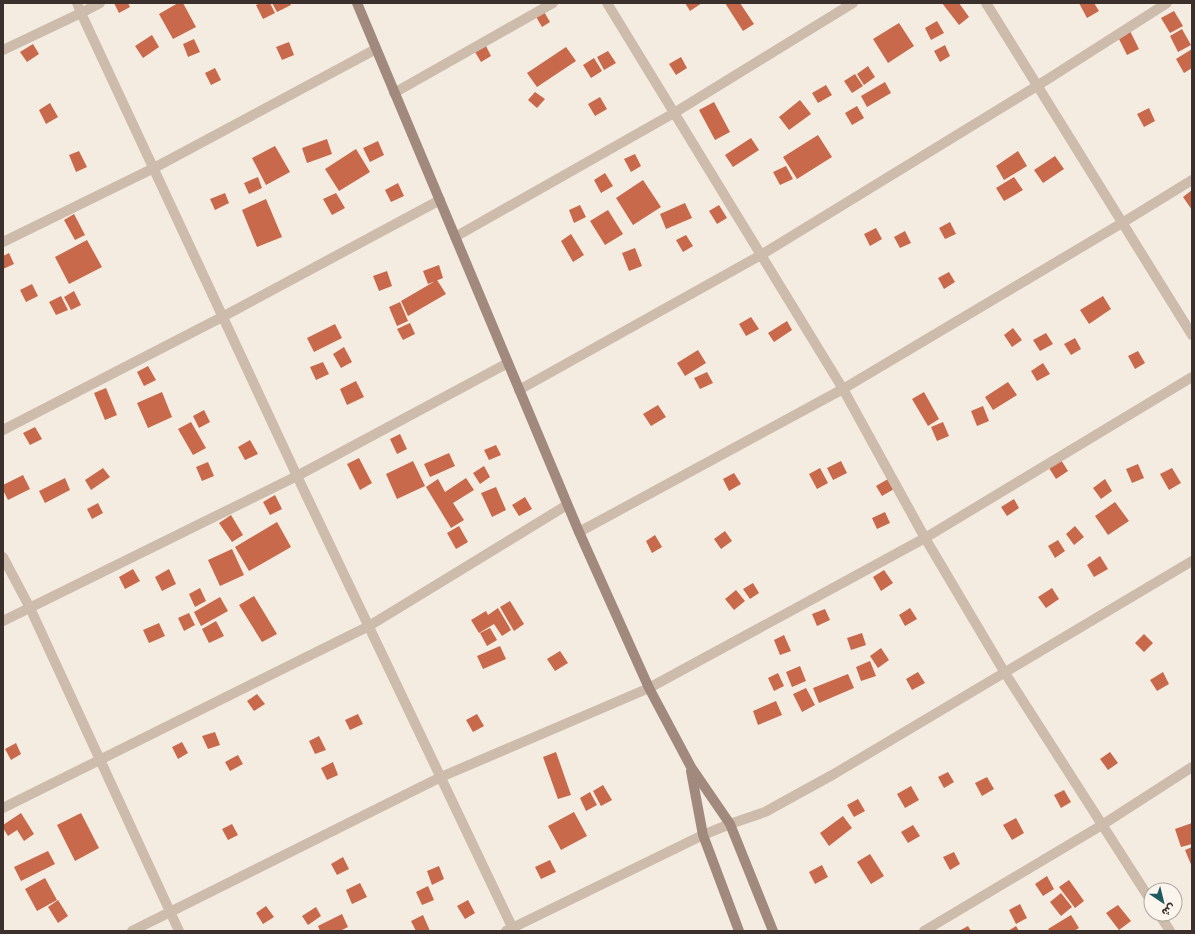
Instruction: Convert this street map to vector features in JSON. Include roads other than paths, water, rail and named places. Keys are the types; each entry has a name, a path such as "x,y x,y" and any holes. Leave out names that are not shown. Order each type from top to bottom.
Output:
{"street":[{"path":"77,3 224,316 297,476 441,777 511,930 703,835 765,812 834,774 1192,561"},
{"path":"3,50 100,3"},
{"path":"357,3 579,532 649,688 690,767 730,824 773,931"},
{"path":"394,93 553,3"},
{"path":"607,3 843,389 925,538 1005,673 1143,889"},
{"path":"455,237 674,113 853,3"},
{"path":"986,3 1192,335"},
{"path":"519,390 761,255 1037,86 1168,3"},
{"path":"3,242 154,168 376,49"},
{"path":"579,532 843,389 1192,180"},
{"path":"3,430 224,316 440,200"},
{"path":"3,621 297,476 508,363"},
{"path":"132,931 441,777 649,688 925,538 1192,377"},
{"path":"3,808 101,761 369,626 567,505"},
{"path":"3,557 30,608 179,931"},
{"path":"690,767 703,835 739,931"},
{"path":"924,931 1102,825 1192,767"},
{"path":"1164,922 1170,931"}]}
